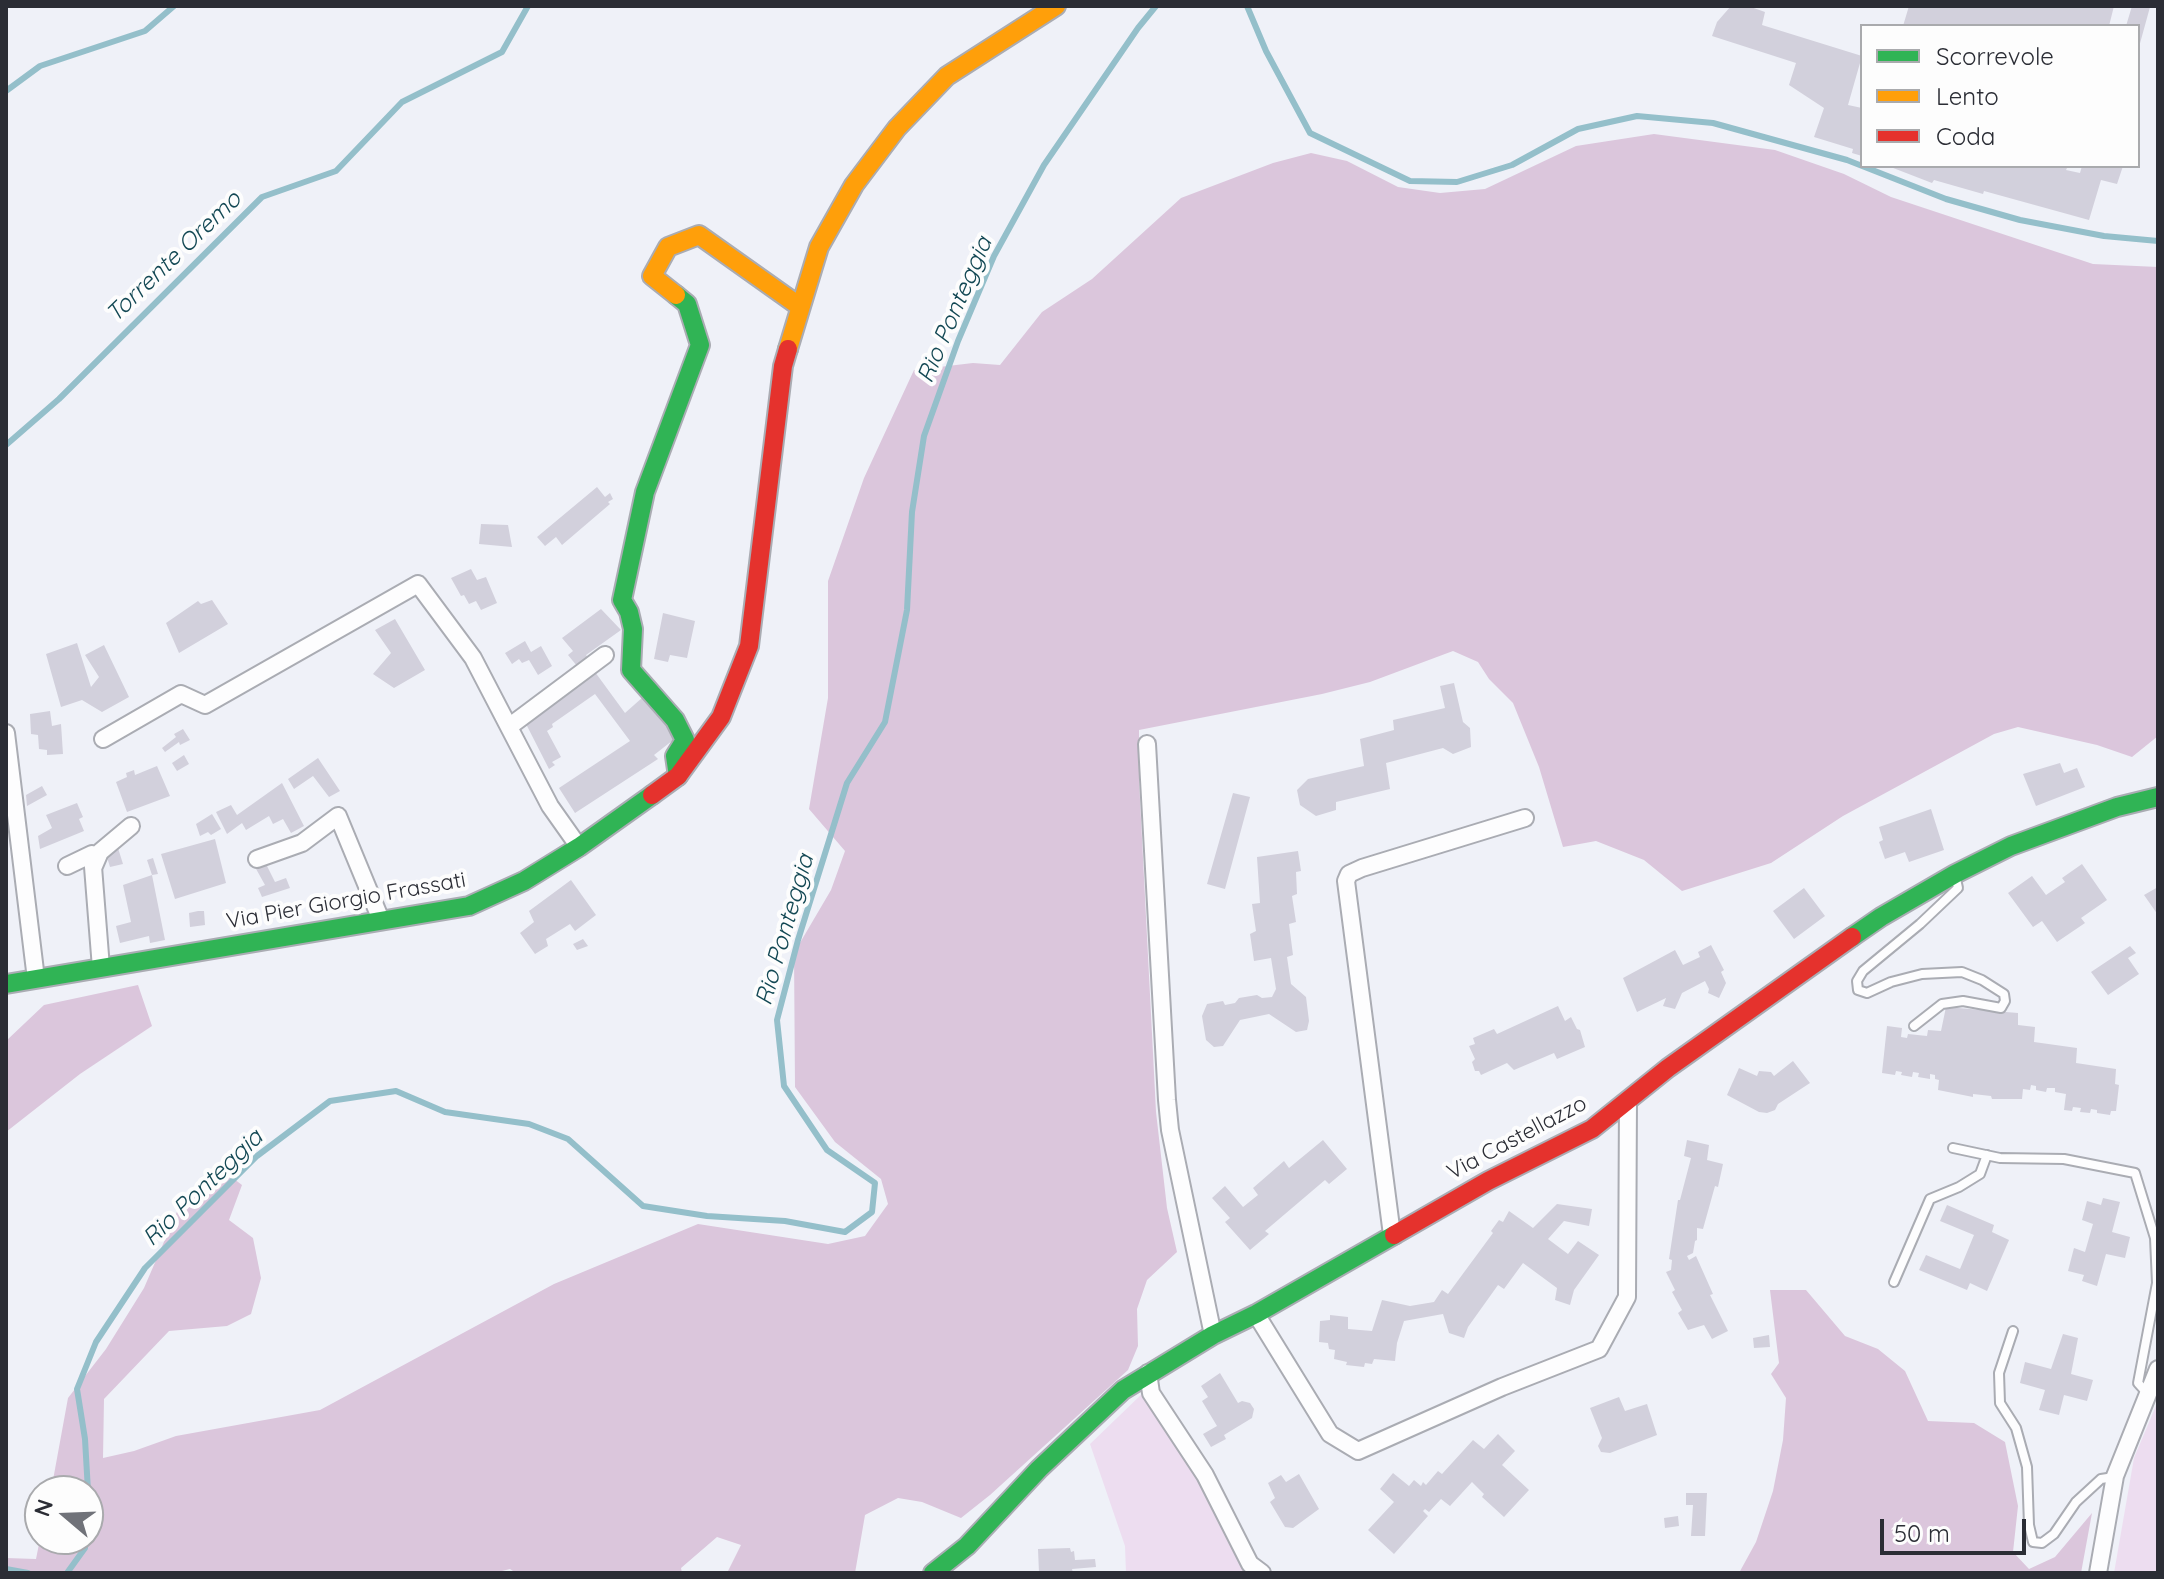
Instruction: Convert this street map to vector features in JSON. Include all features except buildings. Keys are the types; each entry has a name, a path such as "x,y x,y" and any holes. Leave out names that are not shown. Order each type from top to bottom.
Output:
{"street":[{"name":"Via Pier Giorgio Frassati","path":"6,984 469,906 524,881 579,847 672,781 721,717 749,646 783,366 819,247 854,185 897,128 947,76 1056,6"},
{"path":"672,781 675,756 685,740 675,720 631,670 633,629 622,600 645,492 700,345 687,304 652,276 668,247 699,235 799,306"},
{"path":"103,739 181,694 205,705 418,584 473,658 550,806 579,847"},
{"path":"510,726 605,655"},
{"path":"6,733 36,979"},
{"path":"1147,744 1170,1130 1213,1335"},
{"name":"Via Castellazzo","path":"933,1573 967,1546 1039,1469 1123,1390 1148,1373 1488,1181 1592,1129 1668,1068 1881,917 1955,874 2011,846 2117,807 2158,797"},
{"path":"257,859 302,843 338,816 381,920"},
{"path":"1392,1235 1346,881 1349,874 1362,868 1525,818"},
{"path":"94,868 100,852 131,826"},
{"path":"67,866 92,854 101,968"},
{"path":"1256,1314 1330,1434 1358,1451 1502,1387 1599,1349 1627,1297 1628,1100"},
{"path":"2098,1573 2115,1476 2158,1369"},
{"path":"1148,1373 1151,1393 1205,1475 1250,1564 1262,1573"}],"lane":[{"path":"1914,1026 1942,1004 1963,1001 2001,1008 2005,1001 2004,994 1962,972 1922,974 1891,982 1867,993 1858,990 1857,981 1863,971 1958,888 1955,874"},
{"path":"1953,1148 1987,1155 2064,1159 2135,1173 2155,1238 2157,1283 2138,1383 2147,1393"},
{"path":"1894,1282 1930,1199 1980,1174 1987,1155"},
{"path":"2013,1331 1999,1373 2000,1403 2016,1428 2027,1467 2029,1525 2033,1542 2042,1543 2054,1534 2076,1502 2101,1479 2115,1476"}],"shaded area":[{"path":"1654,134 1775,150 1844,174 1891,197 2093,264 2158,267 2158,736 2132,757 2097,745 2018,727 1994,734 1843,816 1771,863 1682,891 1644,860 1596,841 1563,847 1539,767 1513,703 1489,679 1478,662 1453,651 1370,682 1139,730 1156,1112 1167,1208 1177,1252 1147,1280 1137,1309 1138,1346 1128,1370 961,1518 922,1502 898,1498 865,1515 855,1573 727,1573 741,1545 717,1537 681,1568 682,1573 516,1573 510,1569 494,1573 6,1573 6,1558 104,1555 104,1475 54,1475 68,1398 106,1349 144,1288 179,1207 221,1169 242,1185 229,1220 253,1238 261,1278 251,1314 227,1326 169,1331 104,1399 103,1458 176,1436 320,1410 554,1284 698,1224 828,1244 865,1236 888,1204 881,1179 835,1142 795,1087 794,953 831,890 845,851 809,809 828,698 828,581 864,478 914,370 973,363 1000,365 1042,312 1092,279 1181,198 1273,163 1311,153 1347,161 1398,187 1440,193 1485,189 1576,146"},
{"path":"138,985 152,1026 80,1074 6,1132 6,1041 44,1005"},
{"path":"1770,1290 1806,1290 1845,1336 1878,1349 1905,1371 1928,1421 1974,1423 2005,1442 2018,1506 2013,1552 2029,1569 2055,1557 2092,1513 2081,1573 1739,1573 1756,1542 1773,1491 1783,1440 1786,1398 1771,1374 1779,1363"},
{"path":"1145,1391 1202,1483 1239,1560 1249,1573 1126,1573 1125,1546 1090,1444"},
{"path":"2158,1401 2158,1573 2114,1573 2134,1458"}],"waterway":[{"path":"6,91 40,66 145,31 174,6"},
{"name":"Torrente Oremo","path":"6,445 59,399 262,197 336,171 402,102 502,52 528,6"},
{"name":"Rio Ponteggia","path":"87,1475 77,1389 96,1342 145,1268 257,1156 330,1101 396,1091 445,1112 529,1124 568,1139 643,1206 707,1216 785,1221 845,1232 872,1212 875,1183 827,1150 784,1086 777,1020 798,940 847,783 885,722 907,610 912,512 924,436 958,341 994,256 1044,165 1156,6"},
{"name":"Torrente Oremo","path":"1247,6 1266,51 1310,133 1410,181 1457,182 1512,165 1578,129 1637,116 1713,123 1860,165"},
{"name":"Torrente Oremo","path":"1867,168 1946,199 2020,220 2104,236 2158,241"},
{"name":"Rio Ponteggia","path":"67,1573 80,1555"},
{"name":"Rio Ponteggia","path":"6,1569 28,1573"}],"traffic: fast":[{"path":"676,295 687,304 700,345 645,492 622,600 633,629 631,670 675,720 685,740 675,756 678,776"},
{"path":"6,984 469,906 524,881 579,847 652,795"},
{"path":"1852,937 1955,874 2011,846 2117,807 2158,797"},
{"path":"933,1573 967,1546 1039,1469 1123,1390 1213,1335 1256,1314 1394,1235"}],"traffic: slow":[{"path":"788,349 819,247 854,185 897,128 947,76 1056,6"},
{"path":"676,295 652,276 668,247 699,235 799,306"}],"traffic: jam":[{"path":"652,795 678,776 721,717 749,646 783,366 788,349"},
{"path":"1394,1235 1488,1181 1592,1129 1668,1068 1852,937"}]}
